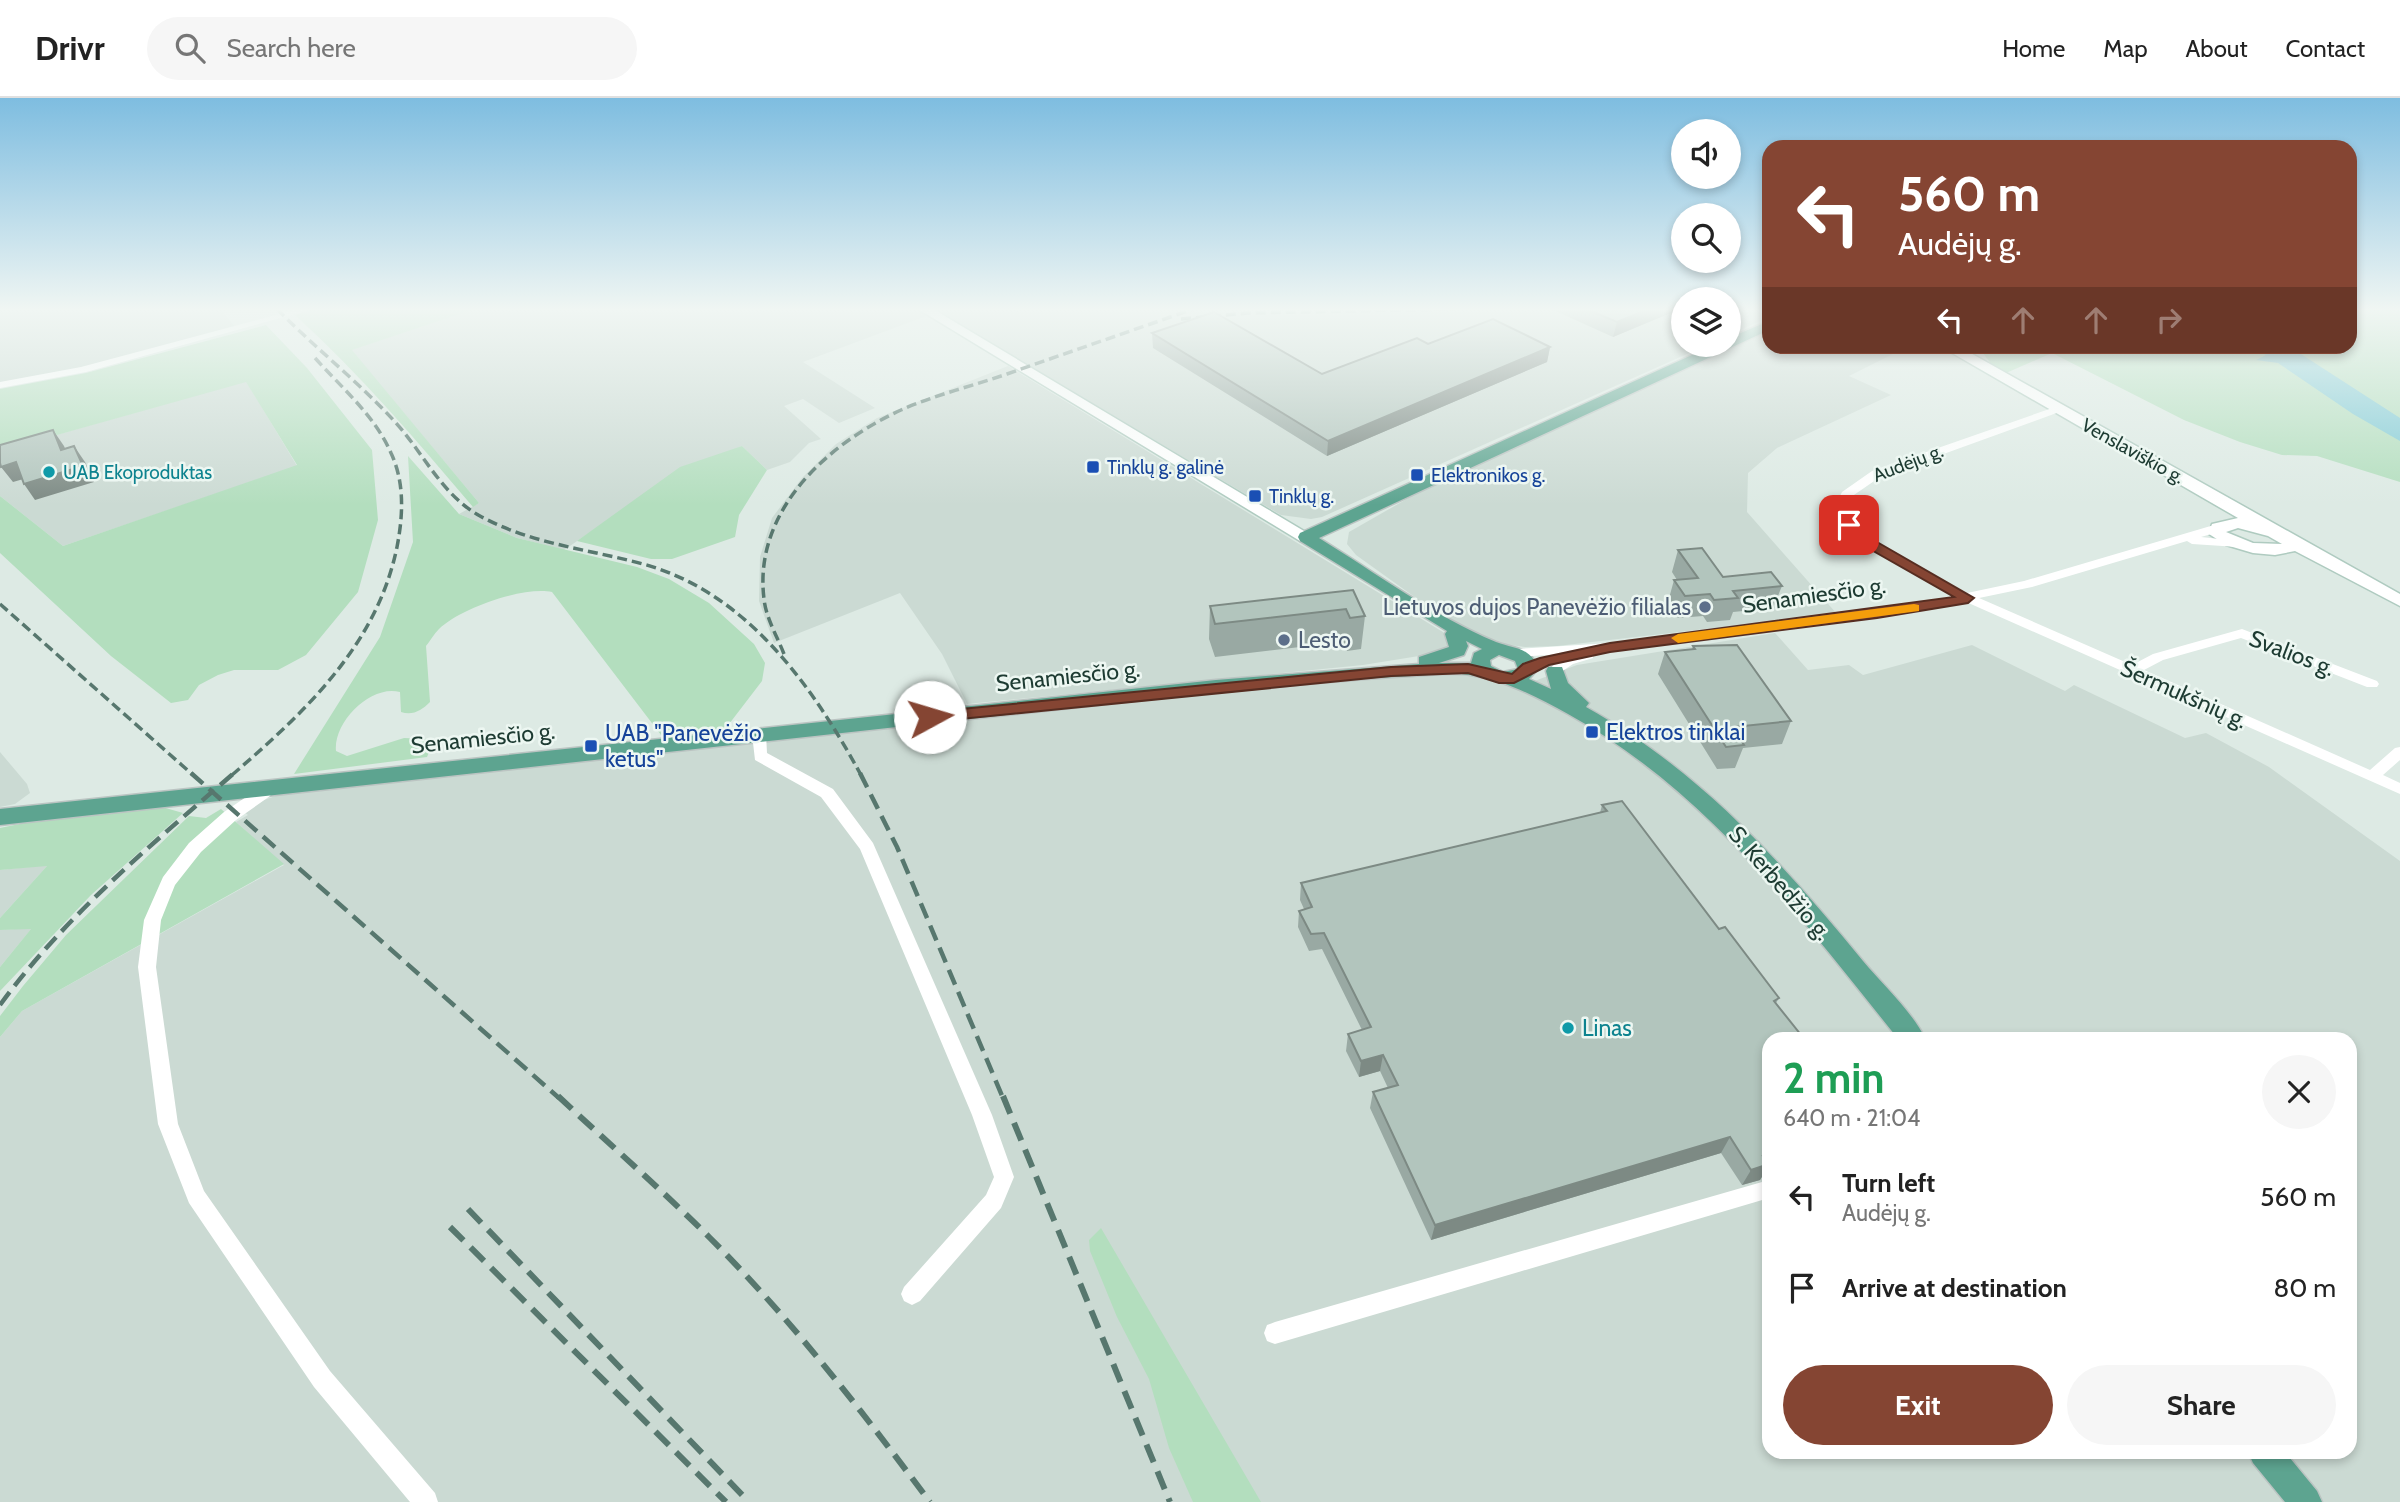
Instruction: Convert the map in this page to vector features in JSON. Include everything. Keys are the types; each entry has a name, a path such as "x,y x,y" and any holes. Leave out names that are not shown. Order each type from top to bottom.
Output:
{"main road":[{"path":"1031,375 1306,537 1438,619 1486,659"},
{"path":"1306,537 1660,375"},
{"name":"Venslaviškio g.","path":"1996,375 2238,517"},
{"path":"2287,547 2274,532 2238,517 2218,527 2219,537 2234,544 2287,547 2319,559 2400,601"},
{"path":"1438,619 1455,643 1486,659"},
{"name":"Senamiesčio g.","path":"1398,669 1455,643"},
{"name":"Senamiesčio g.","path":"0,817 1216,686 1398,669 1468,668 1486,659 1522,667"},
{"name":"Senamiesčio g.","path":"1486,659 1499,678 1522,667"},
{"name":"S. Kerbedžio g.","path":"1522,667 1583,715 1675,776 1742,838 1907,1032"},
{"name":"S. Kerbedžio g.","path":"1555,671 1555,680 1565,693 1616,730 1628,744"},
{"path":"2270,1459 2306,1502"}],"street":[{"path":"0,385 57,375"},
{"name":"Audėjų g.","path":"1968,598 1863,538 1844,516 1842,504 1846,495 1876,474 2057,409"},
{"name":"Senamiesčio g.","path":"1522,667 1604,649 1877,613 1968,598 2186,540 2218,527"},
{"name":"Senamiesčio g.","path":"2186,540 2234,544"},
{"name":"Šermukšnių g.","path":"1968,598 2400,789"},
{"name":"Svalios g.","path":"2133,673 2144,663 2158,657 2242,633 2372,684"},
{"name":"Senamiesčio g.","path":"1555,671 1568,661 1604,649"},
{"path":"759,734 760,756 827,793 867,847 982,1115 1004,1177 994,1201 912,1294"},
{"path":"2371,777 2400,752"},
{"path":"268,787 192,849 168,878 154,911 146,943 147,967 167,1124 197,1196 208,1213 322,1379 426,1502"},
{"path":"1275,1333 1762,1191"}],"shaded area":[{"path":"0,375 57,375 0,385"},
{"path":"372,375 823,375 875,408 839,423 803,399 784,406 821,439 809,443 790,462 767,470 742,446 615,515 564,550 517,538 459,514 479,503"},
{"path":"987,375 1022,375 1451,637 1450,651 1363,665 967,704 942,654 900,593 774,643 759,601 760,557 772,518 802,478 836,444 877,418"},
{"path":"1044,375 1641,375 1322,517 1311,519 1281,515"},
{"path":"1672,375 1852,375 1849,376 1891,395 1777,448 1748,473 1747,512 1837,614 1557,646 1525,647 1494,643 1430,608 1356,555 1347,544 1349,532 1412,496"},
{"path":"246,381 297,466 63,546 0,496 0,451"},
{"path":"1775,633 1808,670 1849,665 1863,675 1972,645 2065,691 2074,685 2185,738 2206,733 2269,767 2400,861 2400,1502 0,1502 0,1037 22,1011 284,865 236,822 248,815 244,812 264,800 290,791 1218,690 1429,673 1476,673 1496,683 1519,687 1577,665"},
{"path":"0,752 27,784 30,793 15,804 0,807"},
{"path":"48,865 0,918 0,870"},
{"path":"32,928 0,967 0,930"}],"green space":[{"path":"78,375 312,375 372,450 378,520 358,592 306,655 278,670 234,670 218,675 199,685 188,700 171,703 111,656 0,553 0,496 63,546 297,465 246,382 0,451 0,389"},
{"path":"356,375 372,375 479,503 473,507"},
{"path":"2094,375 2400,375 2400,482 2317,456 2282,455 2184,420"},
{"path":"742,446 767,470 739,515 735,537 672,559 651,559 577,541 680,467"},
{"path":"408,456 459,514 517,538 637,567 669,579 709,603 754,644 765,663 762,681 726,728 661,735 552,592 525,592 477,606 449,621 437,631 426,646 430,702 424,707 413,713 401,712 400,692 377,694 347,717 337,740 336,751 347,756 404,738 428,739 432,745 427,757 294,774 380,637 413,542"},
{"path":"155,805 183,813 91,895 0,991 0,967 31,929 0,930 0,918 47,866 0,870 0,828 49,818"},
{"path":"221,809 284,864 22,1011 0,1037 0,1016 66,935 189,816 206,818"},
{"path":"1101,1228 1261,1502 1193,1502 1169,1448 1149,1379 1117,1317 1090,1251 1089,1240"}],"water":[{"path":"2295,375 2333,375 2400,418 2400,441 2353,414"}],"building":[{"path":"1220,375 1485,375 1328,441"},
{"path":"53,430 61,450 74,446 83,466 24,484 16,462 1,467 0,445"},
{"path":"1702,548 1723,577 1771,572 1782,586 1733,591 1738,598 1714,600 1710,594 1685,596 1674,580 1698,578 1678,550"},
{"path":"1353,590 1365,616 1350,618 1346,609 1215,624 1210,606"},
{"path":"1737,645 1791,721 1733,727 1744,745 1726,747 1665,652 1695,649 1693,646"},
{"name":"Linas","path":"1622,801 1719,929 1725,927 1779,998 1774,1001 1799,1032 1762,1032 1762,1166 1751,1170 1730,1137 1435,1225 1373,1092 1398,1085 1383,1055 1361,1061 1348,1034 1371,1027 1324,933 1311,934 1299,911 1312,907 1301,883 1607,811 1602,805"}],"railway":[{"path":"232,775 311,701 355,646 373,615 387,582 397,547 402,500 396,464 376,427 331,375"},
{"path":"347,375 406,435 444,486 480,516 519,533 643,564 680,577 714,596 744,619 798,676 821,708 861,775"},
{"path":"784,654 765,606 764,567 770,537 783,509 801,484 822,462 873,424 940,395 1005,375"},
{"path":"0,604 193,775"},
{"path":"191,773 212,792"},
{"path":"212,792 234,773"},
{"path":"861,775 897,847 1003,1098"},
{"path":"0,1005 25,972 81,911 212,792"},
{"path":"212,792 559,1098"},
{"path":"558,1096 672,1201 739,1268 824,1366 930,1502"},
{"path":"1003,1096 1170,1502"},
{"path":"468,1209 749,1502"},
{"path":"450,1227 726,1502"}],"slow traffic":[{"path":"1678,638 1914,608"}],"place":[{"name":"Tinklų g. galinė","path":"1093,467"},
{"name":"UAB Ekoproduktas","path":"49,472"},
{"name":"Elektronikos g.","path":"1417,475"},
{"name":"Tinklų g.","path":"1255,496"},
{"name":"Lietuvos dujos Panevėžio filialas","path":"1705,607"},
{"name":"Lesto","path":"1284,640"},
{"name":"Elektros tinklai","path":"1592,732"},
{"name":"UAB \"Panevėžio ketus\"","path":"591,746"},
{"name":"Linas","path":"1568,1028"}],"route":[{"path":"930,717 1216,686 1391,671 1468,668 1499,678 1514,679 1524,674 1528,668 1545,661 1598,652 1610,647 1877,613 1968,598 1872,545 1849,525"}]}
